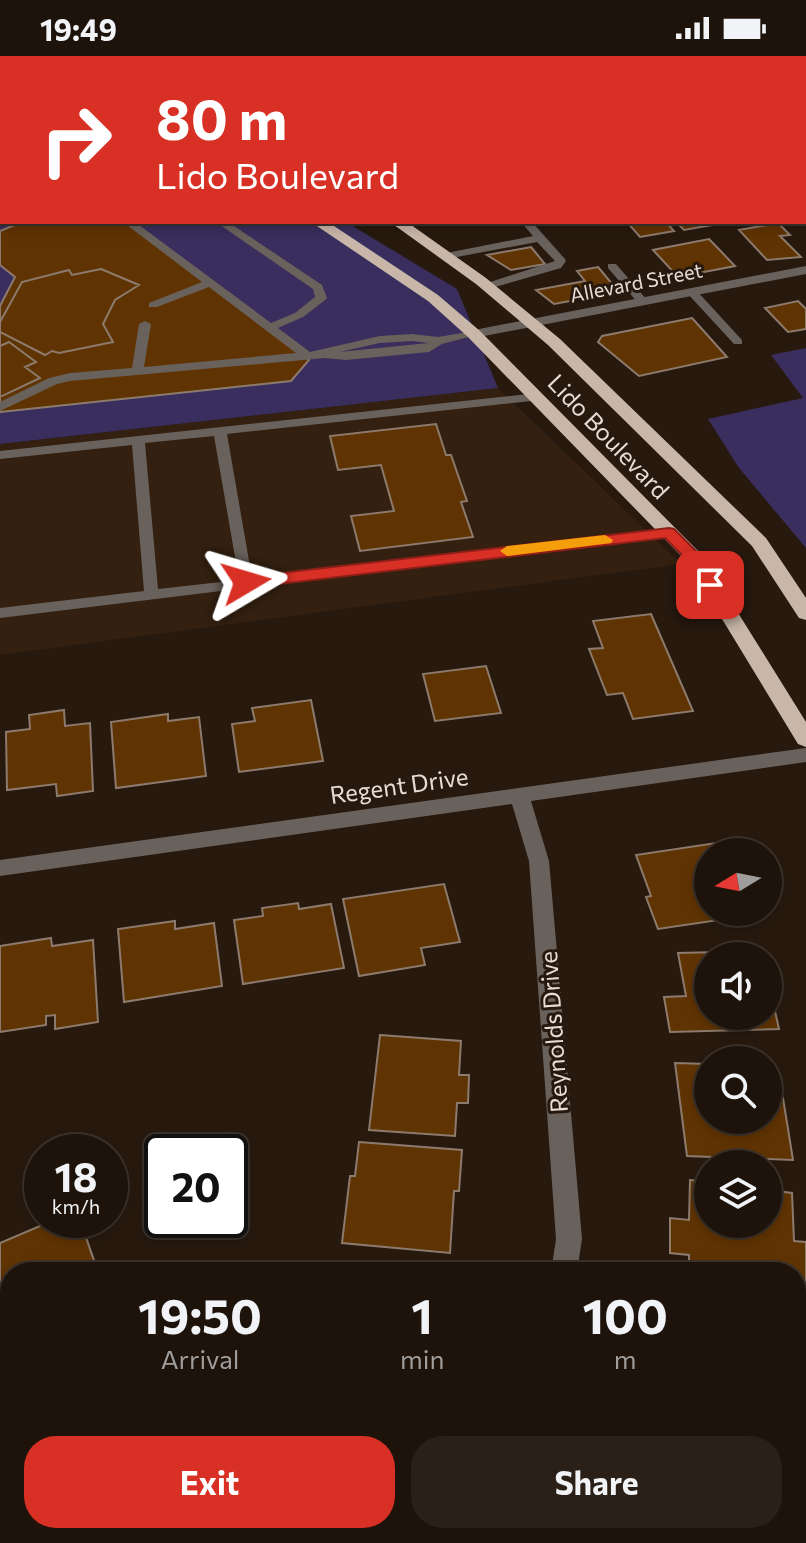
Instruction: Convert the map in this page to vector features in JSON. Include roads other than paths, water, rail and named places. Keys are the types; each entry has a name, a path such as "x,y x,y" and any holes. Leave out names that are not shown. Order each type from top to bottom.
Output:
{"highway":[{"name":"Lido Boulevard","path":"321,224 433,298 474,334 695,559 806,739"},
{"name":"Lido Boulevard","path":"405,224 488,286 531,323 759,542 806,613"}],"street":[{"name":"Allevard Street","path":"474,334 806,270"},
{"name":"Regent Drive","path":"0,868 806,755"},
{"name":"Reynolds Drive","path":"519,795 539,861 569,1239 566,1262"}],"lane":[{"path":"131,224 308,356"},
{"path":"224,224 318,287 321,298 299,315 270,327"},
{"path":"488,286 557,266 561,261 528,224"},
{"path":"446,256 540,238"},
{"path":"612,266 643,302"},
{"path":"153,305 210,283"},
{"path":"692,292 738,342"},
{"path":"137,371 145,324"},
{"path":"0,407 53,381 325,354 340,345 425,337 438,341 474,334"},
{"path":"0,455 537,397"},
{"path":"220,431 246,582"},
{"path":"138,439 151,595"},
{"path":"0,613 669,533"}]}
